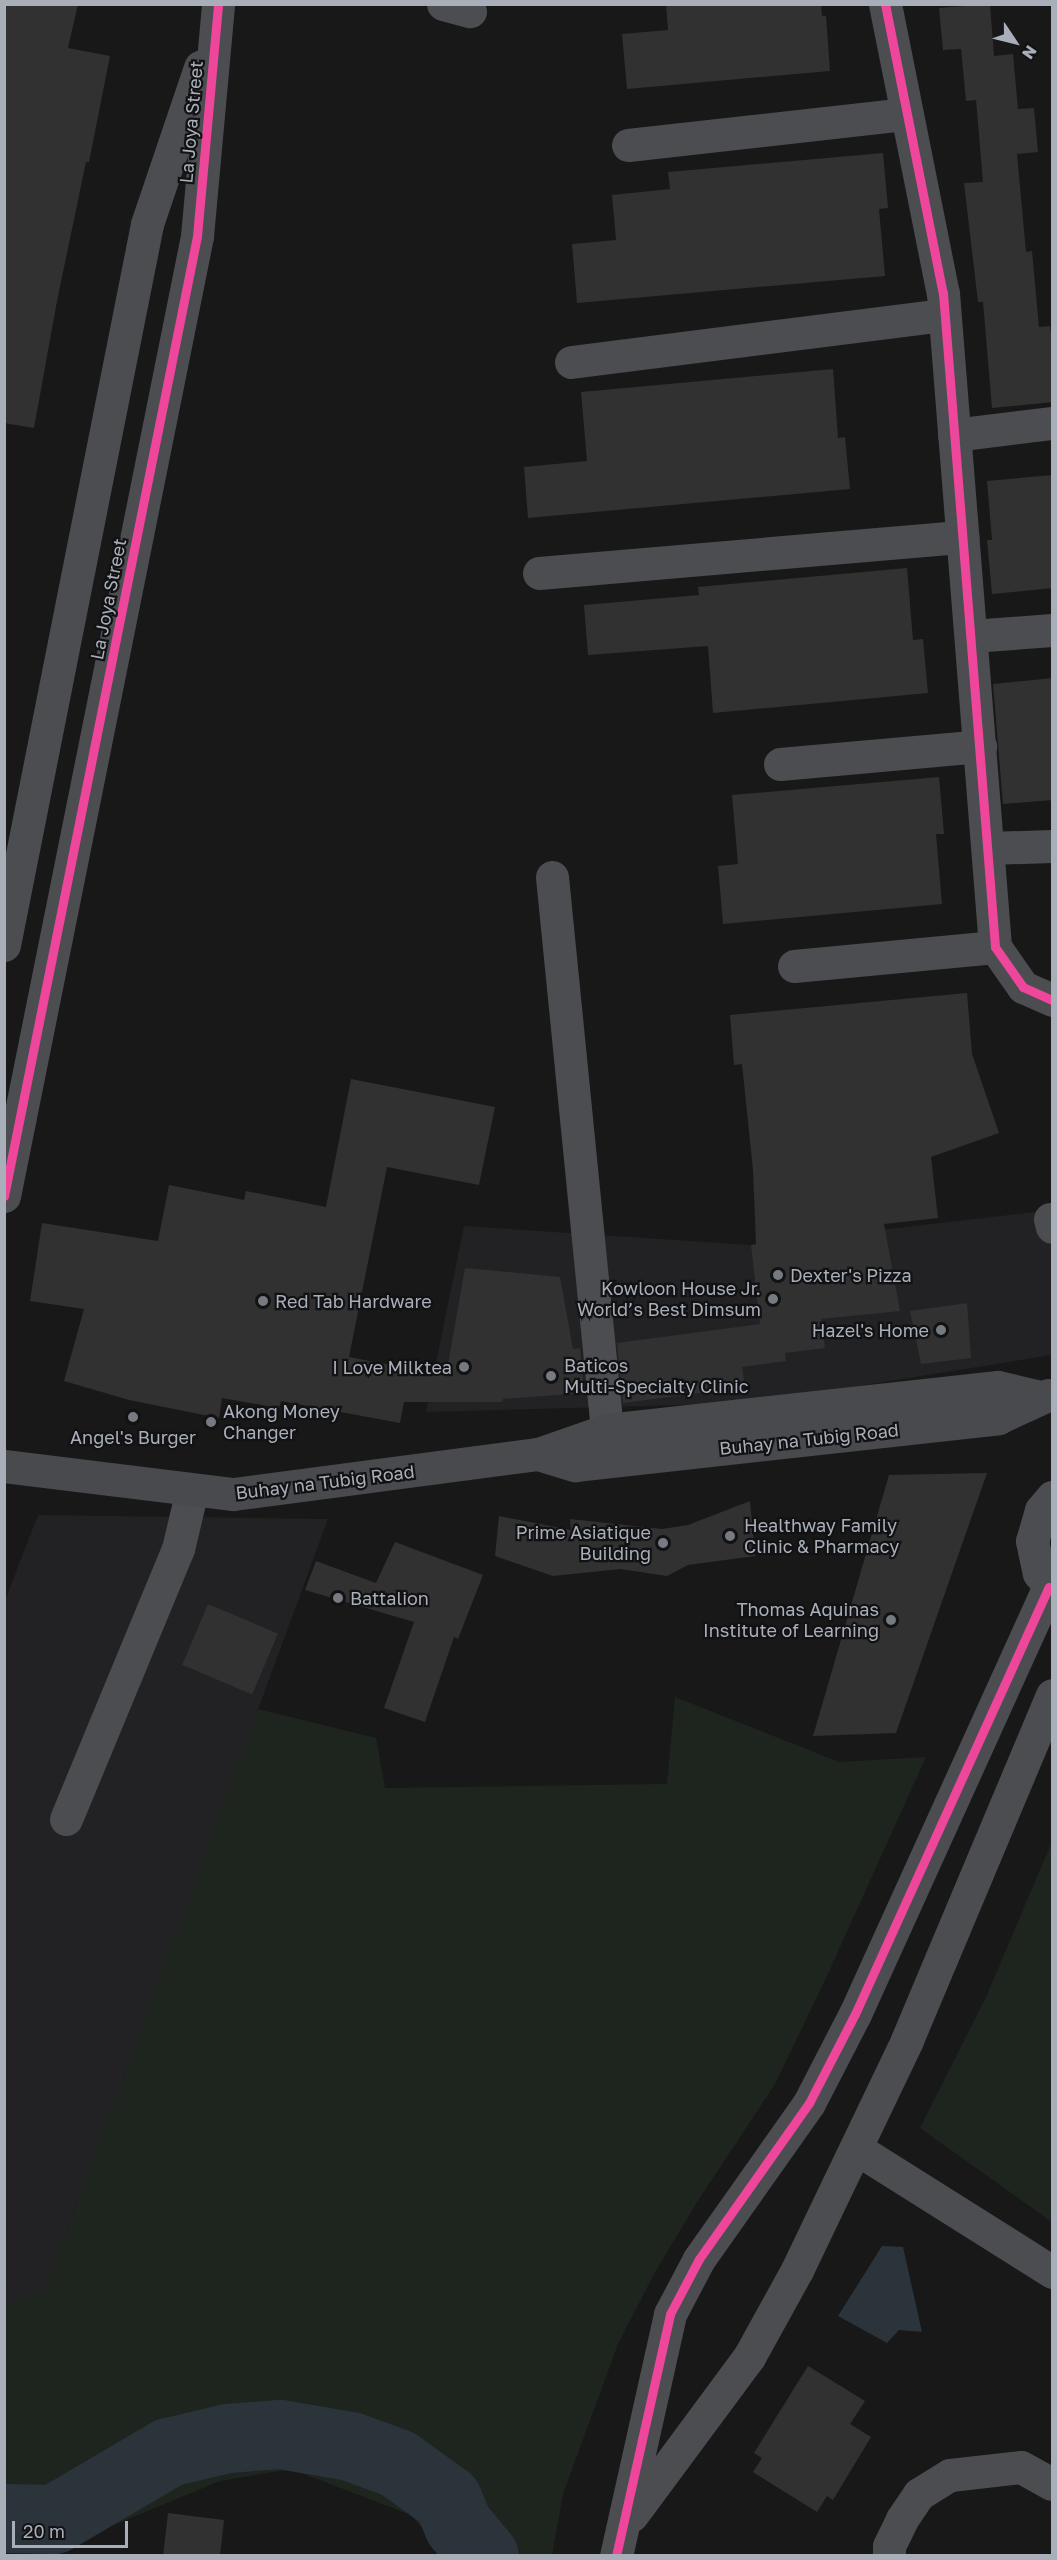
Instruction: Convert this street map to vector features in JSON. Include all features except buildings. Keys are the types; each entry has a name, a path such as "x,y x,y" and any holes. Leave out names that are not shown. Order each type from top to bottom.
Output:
{"main road":[{"name":"Buhay na Tubig Road","path":"4,1466 233,1494 538,1454 607,1430 998,1387 1047,1395"},
{"name":"Buhay na Tubig Road","path":"538,1454 574,1465 998,1418 1047,1395"}],"street":[{"path":"885,4 943,293 994,947 1023,987 1053,1000"},
{"name":"La Joya Street","path":"4,945 147,224 218,9"},
{"name":"La Joya Street","path":"4,1196 197,237 218,9"},
{"path":"628,145 906,114"},
{"path":"571,362 944,315"},
{"path":"954,435 1053,423"},
{"path":"539,573 963,537"},
{"path":"971,636 1053,630"},
{"path":"780,764 980,746"},
{"path":"988,848 1053,846"},
{"path":"552,877 607,1430"},
{"path":"794,966 994,947"},
{"path":"66,1819 178,1549 192,1490"},
{"path":"617,2555 670,2314 699,2259 808,2103 855,2014 1051,1588 1039,1573 1032,1541 1041,1510 1053,1497"},
{"path":"625,2524 749,2357 797,2270 857,2149 907,2040 1053,1695"},
{"path":"857,2149 1053,2272"},
{"path":"889,2556 890,2546 902,2519 919,2494 950,2475 1021,2467 1053,2484"}],"shaded area":[{"path":"1052,1201 1052,1355 752,1403 426,1412 464,1226 751,1245 1043,1211"},
{"path":"38,1515 328,1519 45,2290 5,2306 4,1603"},
{"path":"675,1697 839,1762 926,1757 826,1978 775,2084 699,2199 655,2272 618,2344 563,2494 552,2555 445,2555 411,2515 291,2469 220,2481 61,2547 5,2538 5,2306 45,2290 258,1709 376,1738 385,1788 667,1784"},
{"path":"1052,1842 1052,2222 920,2128 986,1997"},
{"path":"882,2246 903,2247 922,2332 899,2330 887,2343 838,2316"}],"waterway":[{"path":"4,2518 54,2519 168,2452 227,2438 280,2434 350,2446 397,2463 447,2499 458,2525 484,2556"}],"cycle path":[{"path":"4,1196 197,236 218,4"},
{"path":"885,4 943,293 995,947 1023,987 1052,1000"},
{"path":"616,2556 670,2314 699,2259 809,2103 855,2014 1049,1587"}],"place":[{"name":"Dexter's Pizza","path":"778,1275"},
{"name":"Kowloon House Jr. World’s Best Dimsum","path":"773,1299"},
{"name":"Red Tab Hardware","path":"263,1301"},
{"name":"Hazel's Home","path":"941,1330"},
{"name":"I Love Milktea","path":"464,1367"},
{"name":"Baticos Multi-Specialty Clinic","path":"551,1376"},
{"name":"Angel's Burger","path":"133,1417"},
{"name":"Akong Money Changer","path":"211,1422"},
{"name":"Healthway Family Clinic & Pharmacy","path":"730,1536"},
{"name":"Prime Asiatique Building","path":"663,1543"},
{"name":"Battalion","path":"338,1598"},
{"name":"Thomas Aquinas Institute of Learning","path":"891,1620"}]}
